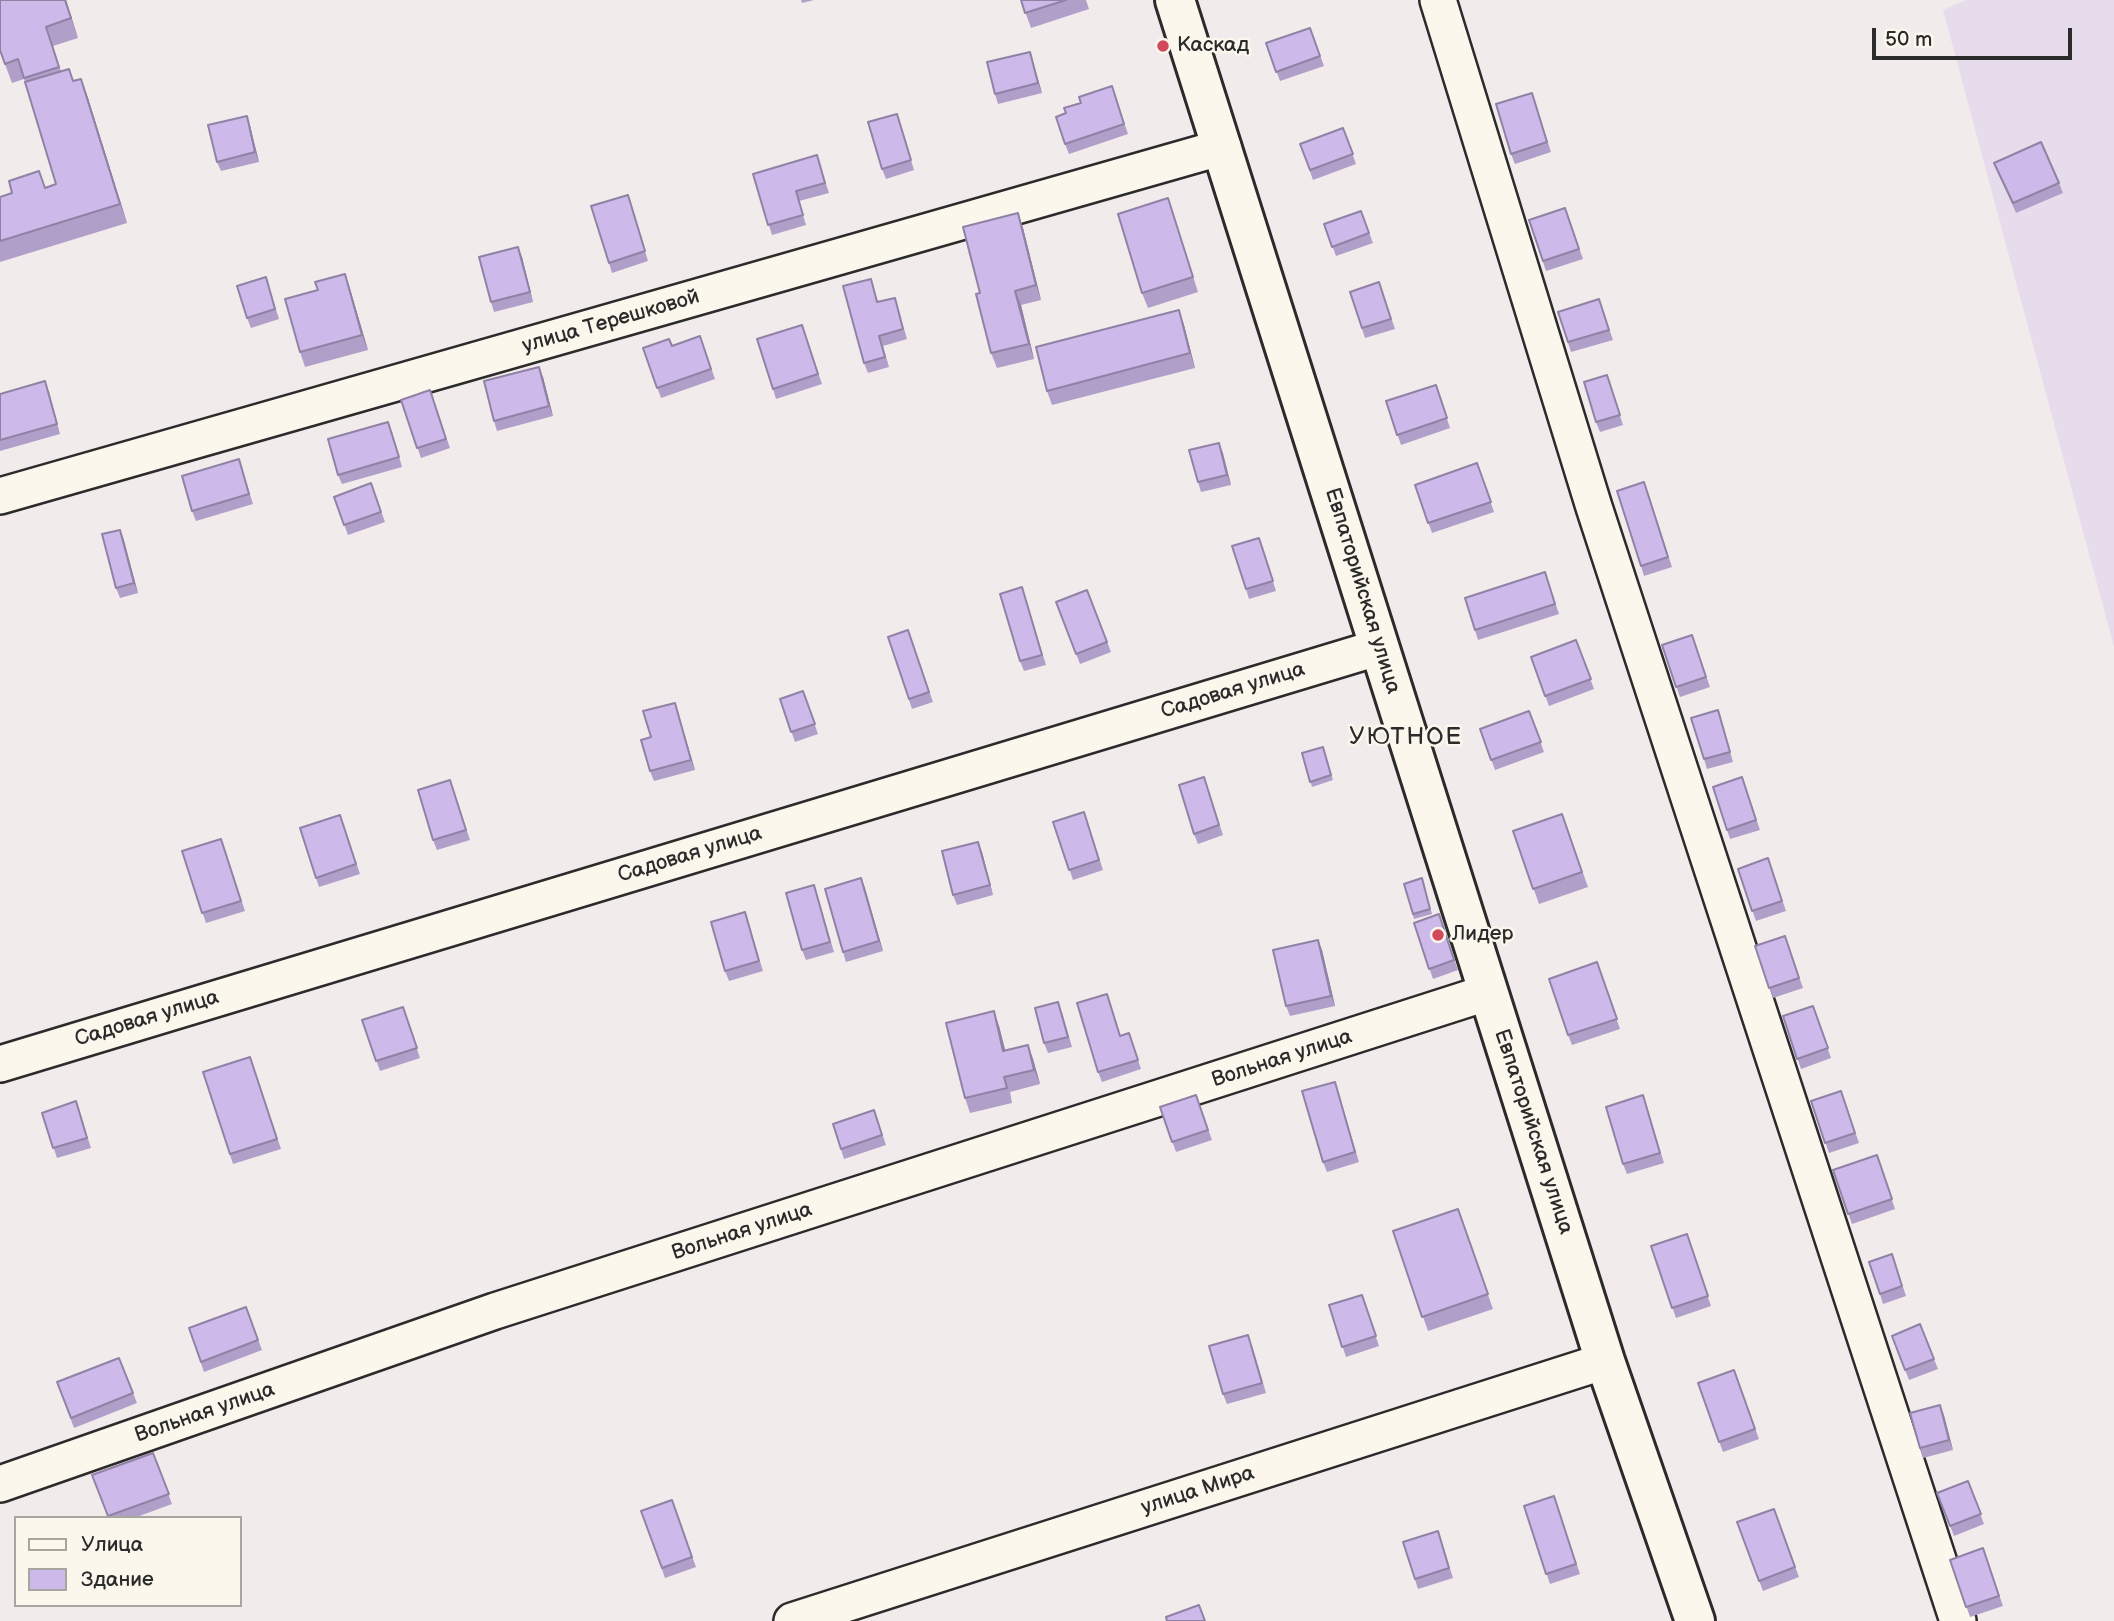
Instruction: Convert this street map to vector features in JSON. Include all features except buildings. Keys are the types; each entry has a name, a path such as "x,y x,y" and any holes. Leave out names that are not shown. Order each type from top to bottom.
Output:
{"main road":[{"name":"Евпаторийская улица","path":"1175,0 1605,1361 1695,1621"}],"street":[{"path":"1438,0 1594,507 1958,1621"},
{"name":"улица Терешковой","path":"0,496 1223,147"},
{"name":"Садовая улица","path":"0,1063 1380,647"},
{"name":"Вольная улица","path":"0,1485 495,1311 1489,992"},
{"name":"улица Мира","path":"792,1621 1605,1361"}],"shaded area":[{"path":"1966,0 2114,0 2114,647 1943,10"}],"place":[{"name":"Каскад","path":"1163,46"},
{"name":"Лидер","path":"1438,935"}],"district":[{"name":"УЮТНОЕ","path":"1406,738"}]}
